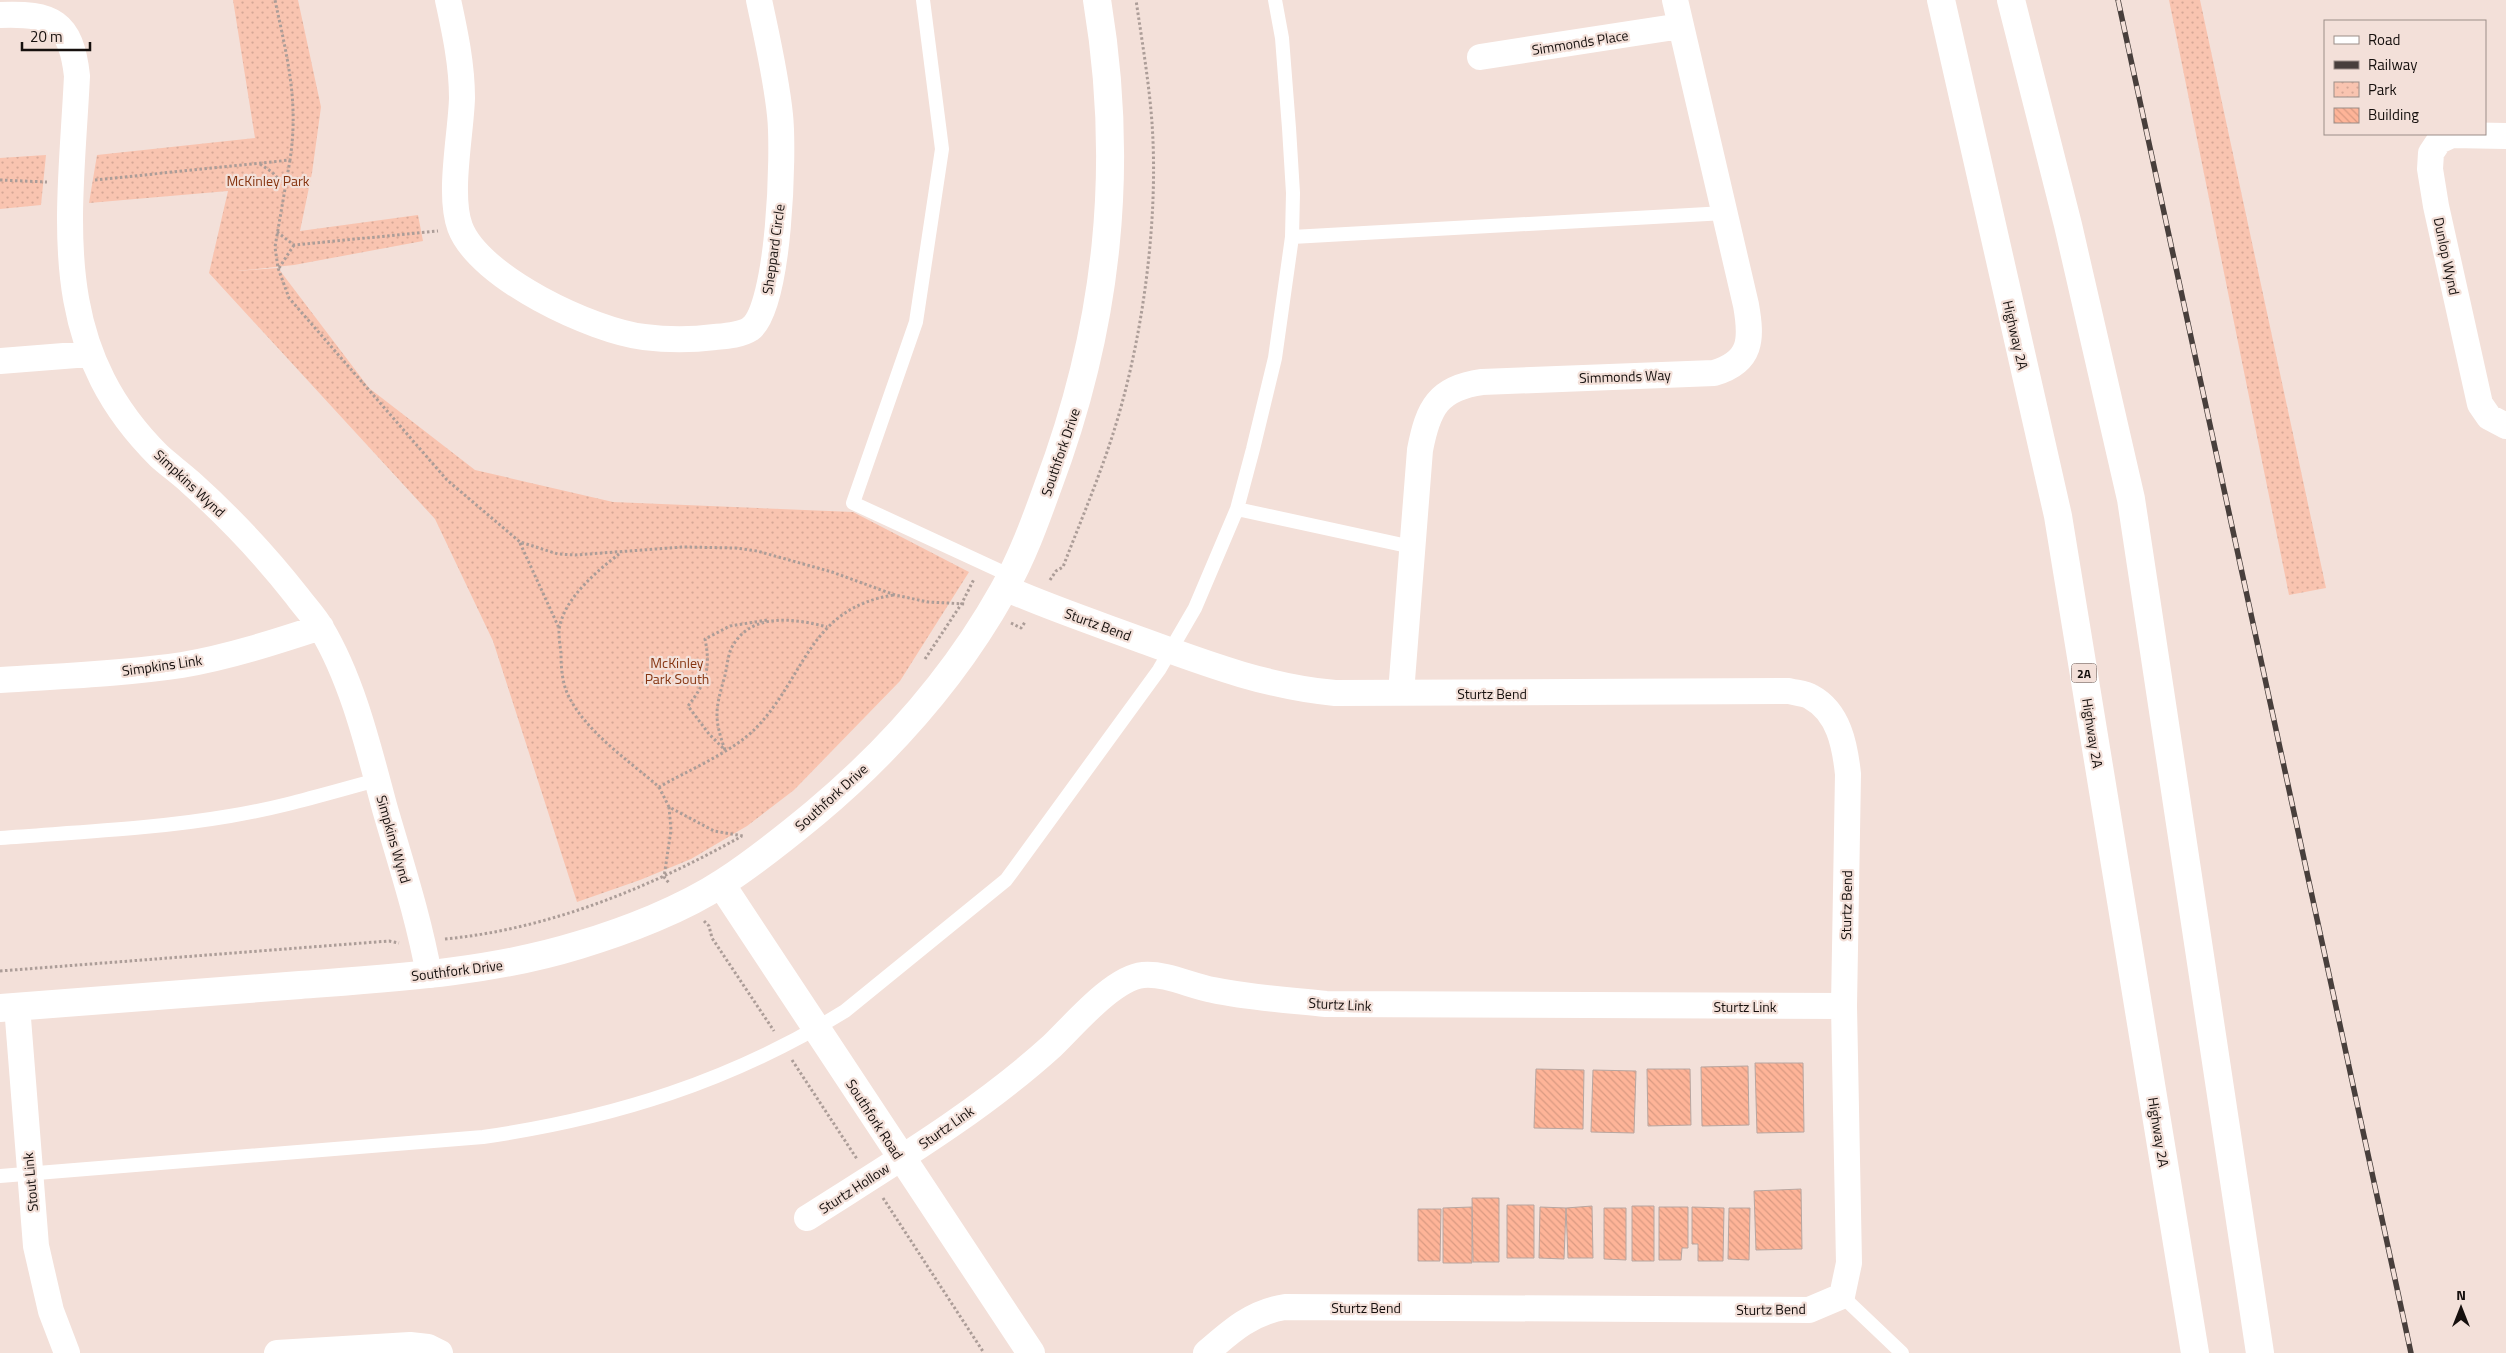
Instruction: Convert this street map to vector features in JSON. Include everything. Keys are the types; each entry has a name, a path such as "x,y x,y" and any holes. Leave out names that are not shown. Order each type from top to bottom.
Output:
{"main road":[{"name":"Southfork Drive","path":"8,1007 429,975 517,963 582,944 687,903 721,884 777,845 840,792 889,744 964,652 1008,582 1025,547 1078,401 1092,342 1110,214 1111,147 1108,88 1097,0"},
{"name":"Highway 2A","path":"1941,0 2058,516 2195,1353"},
{"path":"2011,0 2070,234 2131,499 2260,1353"},
{"name":"Southfork Road","path":"721,884 1031,1353"},
{"path":"2178,1247 2209,1353"}],"street":[{"name":"Sheppard Circle","path":"448,0 458,57 462,97 456,193 456,212 461,229 491,266 521,288 600,327 643,337 677,339 734,335 751,329 760,316 770,290 782,153 776,80 759,0"},
{"name":"Simmonds Way","path":"1401,693 1423,433 1428,416 1436,402 1450,390 1482,382 1714,373 1731,368 1742,358 1748,345 1750,327 1675,0"},
{"name":"Simpkins Wynd","path":"0,15 29,14 46,18 61,28 70,39 77,76 72,182 69,206 71,270 79,316 90,354 117,402 153,449 253,542 321,627 346,682 377,780 423,941 429,975"},
{"name":"Simmonds Place","path":"1480,57 1681,26"},
{"name":"Dunlop Wynd","path":"2450,135 2439,141 2431,153 2430,168 2436,206 2480,404 2489,417 2506,426"},
{"name":"Dunlop Wynd","path":"2479,135 2506,136"},
{"path":"0,362 90,354"},
{"name":"Sturtz Bend","path":"1008,582 1036,602 1250,678 1309,691 1401,693 1788,691 1810,696 1828,710 1846,748 1848,774 1844,1006 1849,1263 1842,1296 1809,1310 1285,1307 1267,1310 1250,1317 1234,1328 1206,1353"},
{"name":"Simpkins Link","path":"0,680 121,672 182,664 241,651 321,627"},
{"name":"Sturtz Link","path":"901,1158 1005,1086 1056,1042 1107,993 1124,981 1143,975 1164,978 1198,988 1245,996 1326,1004 1844,1006"},
{"name":"Stout Link","path":"8,1007 30,1174 39,1266 50,1311 67,1353"},
{"name":"Sturtz Hollow","path":"807,1218 901,1158"},
{"path":"277,1353 410,1344 428,1347 440,1353"}],"lane":[{"path":"923,0 942,149 916,322 852,502 982,563 1008,582"},
{"path":"0,1176 483,1137 547,1128 629,1108 698,1085 750,1062 816,1029 845,1010 1006,880 1159,670 1195,608 1236,509 1275,358 1292,237 1293,193 1289,128 1282,38 1275,0"},
{"path":"1292,237 1725,213"},
{"path":"1236,509 1412,547"},
{"path":"0,838 155,826 230,816 295,802 377,780"},
{"path":"1842,1296 1902,1353"}],"path":[{"path":"275,0 295,105 295,131 276,231 275,247 278,268 289,298 447,480 520,542 558,554 619,553 683,547 736,548 757,551 832,572 895,595 928,602 962,602"},
{"path":"1056,571 1063,567 1111,440 1124,394 1142,306 1152,221 1154,175 1148,75 1136,0"},
{"path":"0,180 72,182 290,160"},
{"path":"260,164 272,172 285,186"},
{"path":"276,231 294,246 461,229"},
{"path":"278,268 294,246"},
{"path":"520,542 559,629 563,681 569,695 581,714 598,734 659,788 669,807 671,830 664,877"},
{"path":"559,629 577,592 592,575 619,553"},
{"path":"920,667 962,602 982,563"},
{"path":"659,788 725,750 755,729 770,712 797,667 827,627 860,605 878,597 895,595"},
{"path":"725,750 709,734 688,706 702,688 706,677 707,650 705,639 730,626 778,620 812,623 827,627"},
{"path":"725,750 716,717 716,704 731,649 737,640 754,625 778,620"},
{"path":"669,807 714,831 743,836"},
{"path":"450,938 503,930 582,909 664,877 751,830"},
{"path":"0,971 389,941 395,943"},
{"path":"884,1200 984,1353"}],"green space":[{"name":"McKinley Park South","path":"233,0 298,0 321,107 312,173 300,231 418,215 423,241 294,265 237,271 278,268 369,388 475,470 613,502 853,512 969,572 900,681 794,790 747,826 691,859 640,880 577,902 493,641 435,519 209,273 228,191 89,203 97,155 255,138"},
{"path":"2169,0 2200,0 2326,588 2289,595"},
{"path":"46,155 41,205 0,209 0,158"}],"building":[{"path":"1755,1063 1803,1063 1804,1132 1757,1133"},
{"path":"1748,1066 1749,1125 1702,1126 1701,1067"},
{"path":"1536,1069 1584,1070 1583,1129 1534,1128"},
{"path":"1647,1069 1690,1069 1691,1125 1648,1126"},
{"path":"1593,1070 1636,1071 1634,1133 1591,1132"},
{"path":"1801,1189 1802,1249 1756,1250 1754,1191"},
{"path":"1472,1198 1499,1198 1499,1262 1473,1262"},
{"path":"1507,1205 1534,1205 1534,1258 1507,1258"},
{"path":"1592,1206 1593,1258 1568,1258 1566,1208"},
{"path":"1632,1206 1654,1206 1654,1261 1632,1261"},
{"path":"1472,1207 1472,1263 1443,1263 1443,1208"},
{"path":"1540,1207 1566,1208 1564,1259 1539,1258"},
{"path":"1659,1207 1688,1207 1688,1248 1682,1248 1681,1260 1659,1260"},
{"path":"1692,1207 1724,1208 1723,1261 1698,1261 1698,1244 1692,1244"},
{"path":"1604,1208 1626,1208 1626,1260 1604,1259"},
{"path":"1729,1208 1750,1208 1749,1260 1728,1259"},
{"path":"1418,1209 1441,1209 1440,1261 1418,1261"}],"railway":[{"path":"2118,0 2411,1353"}],"park label":[{"name":"McKinley Park","path":"268,180"}]}
